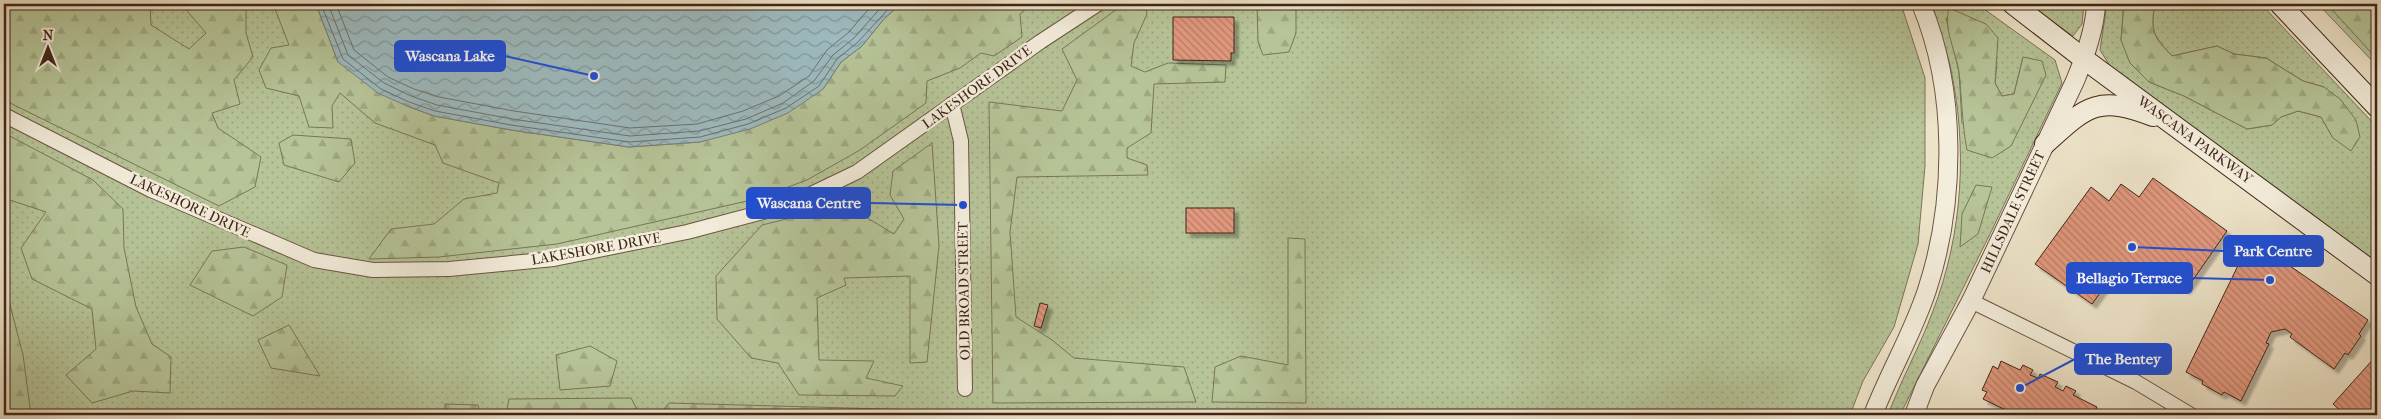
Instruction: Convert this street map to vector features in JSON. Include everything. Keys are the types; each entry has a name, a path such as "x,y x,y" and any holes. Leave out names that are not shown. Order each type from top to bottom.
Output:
{"main road":[{"name":"WASCANA PARKWAY","path":"2012,4 2084,60 2377,275"},
{"path":"2280,4 2377,107"},
{"path":"2045,144 2074,118 2088,109 2100,105 2115,105 2136,110 2174,125"}],"street":[{"name":"LAKESHORE DRIVE","path":"4,115 151,190 258,238 314,260 373,270 449,269 554,259 687,232 786,206 857,172 1098,4"},
{"path":"1873,415 1927,290 1939,246 1947,200 1946,106 1936,50 1921,4"},
{"name":"HILLSDALE STREET","path":"1914,415 1925,386 1971,301 2084,60 2096,17 2096,4"},
{"name":"OLD BROAD STREET","path":"952,104 961,141 965,389"},
{"path":"1971,301 2136,382 2191,415"}],"green space":[{"path":"4,4 1901,4 1925,78 1925,166 1918,244 1894,327 1863,381 1850,415 4,415"},
{"path":"4,4 150,4 151,25 189,49 206,33 181,4 249,4 246,5 246,33 253,57 234,80 240,104 212,113 218,128 261,157 255,187 219,206 4,100"},
{"path":"273,4 316,4 338,62 407,106 434,116 511,130 629,147 700,142 823,89 841,62 862,46 883,20 900,4 1031,4 1020,14 1022,37 994,56 981,53 960,68 927,81 926,103 860,150 807,180 756,199 557,244 439,257 369,259 391,229 434,224 464,199 497,193 499,183 443,163 435,145 375,123 340,93 332,106 333,128 309,127 299,96 266,88 259,70 271,48 289,45"},
{"path":"1124,4 1145,4 1147,14 1134,43 1131,66 1145,72 1168,63 1226,65 1225,82 1154,84 1151,133 1127,148 1127,158 1147,165 1148,175 1017,177 1010,232 1016,317 1052,340 1074,358 1184,367 1196,402 993,403 989,102 1062,111 1077,80 1062,49"},
{"path":"1257,4 1296,4 1296,33 1289,52 1263,55 1258,42"},
{"path":"1932,4 1977,4 2055,60 2062,83 1992,230 1900,415 1888,415 1933,311 1943,281 1951,251 1960,190 1959,127 1956,96 1944,42","holes":["1946,18 1997,62 1995,83 2002,96 2014,94 2023,57 2011,146 1962,123 1959,72"]},
{"path":"2029,4 2084,4 2082,24 2073,36"},
{"path":"2107,4 2124,4 2121,40 2149,82 2184,96 2247,129 2272,125 2281,117 2298,111 2321,117 2333,138 2324,87 2303,81 2266,58 2234,54 2217,46 2172,56 2154,32 2155,4 2261,4 2377,127 2377,262 2110,66 2100,50"},
{"path":"2124,4 2155,4 2154,33 2172,56 2217,46 2234,54 2266,58 2303,81 2324,87 2340,99 2356,120 2360,137 2351,151 2333,138 2321,117 2298,111 2281,117 2272,125 2247,129 2184,96 2149,82 2130,63 2121,40"},
{"path":"2318,4 2377,4 2377,66"},
{"path":"2327,4 2377,4 2377,59"},
{"path":"1949,8 1986,24 1998,38 1995,83 2002,96 2014,94 2023,57 2042,61 2046,75 2011,146 1992,158 1967,150 1959,72 1948,24"},
{"path":"4,133 93,180 123,209 124,248 136,307 152,344 171,357 170,393 133,391 92,403 66,375 96,349 92,309 32,279 21,248 46,212 4,198"},
{"path":"293,135 351,139 355,163 339,182 284,165 279,143"},
{"path":"932,143 939,246 927,362 910,363 910,276 844,278 846,285 817,298 819,360 874,361 866,378 903,386 895,396 799,395 778,363 751,358 717,319 716,276 762,225 827,209 864,216 894,234 904,219 890,195 893,171"},
{"path":"1976,185 1992,187 1978,234 1960,247 1962,214"},
{"path":"1288,238 1305,239 1306,403 1212,402 1215,367 1241,356 1288,365"},
{"path":"244,247 287,265 282,297 253,316 190,285 212,251"},
{"path":"9,301 23,355 31,415 8,415 7,379 4,379 4,304"},
{"path":"289,325 320,376 271,368 258,340"},
{"path":"590,346 617,361 610,386 560,390 556,355"},
{"path":"631,398 640,415 506,415 509,399"},
{"path":"669,403 919,410 919,415 659,415"},
{"path":"445,404 478,405 481,415 445,415"}],"water":[{"path":"316,4 900,4 883,20 862,46 841,62 823,89 788,113 750,129 700,142 629,147 511,130 434,116 378,93 338,62"}],"building":[{"path":"1173,17 1234,17 1234,53 1231,53 1231,61 1173,60"},
{"path":"2153,178 2227,231 2186,290 2148,262 2145,266 2122,269 2119,267 2092,304 2035,264 2091,187 2109,201 2121,184 2139,197"},
{"path":"1186,208 1234,208 1234,233 1186,233"},
{"path":"2251,239 2368,320 2359,334 2361,336 2348,355 2345,353 2334,369 2290,337 2292,334 2285,329 2271,332 2266,343 2269,344 2241,401 2224,392 2222,395 2202,384 2203,381 2186,372"},
{"path":"1040,303 1048,305 1041,328 1034,326"},
{"path":"2377,355 2377,415 2346,415 2333,404"},
{"path":"2001,361 2020,370 2023,365 2033,370 2030,375 2038,378 2040,374 2058,382 2055,387 2063,391 2066,386 2076,391 2073,395 2097,407 2093,415 2005,415 2008,411 1983,399 1987,392 1982,390 1993,366 1998,369"}],"place":[{"name":"Wascana Lake","path":"594,76"},
{"name":"Wascana Centre","path":"963,205"},
{"name":"Park Centre","path":"2132,247"},
{"name":"Bellagio Terrace","path":"2270,280"},
{"name":"The Bentey","path":"2020,388"}]}
